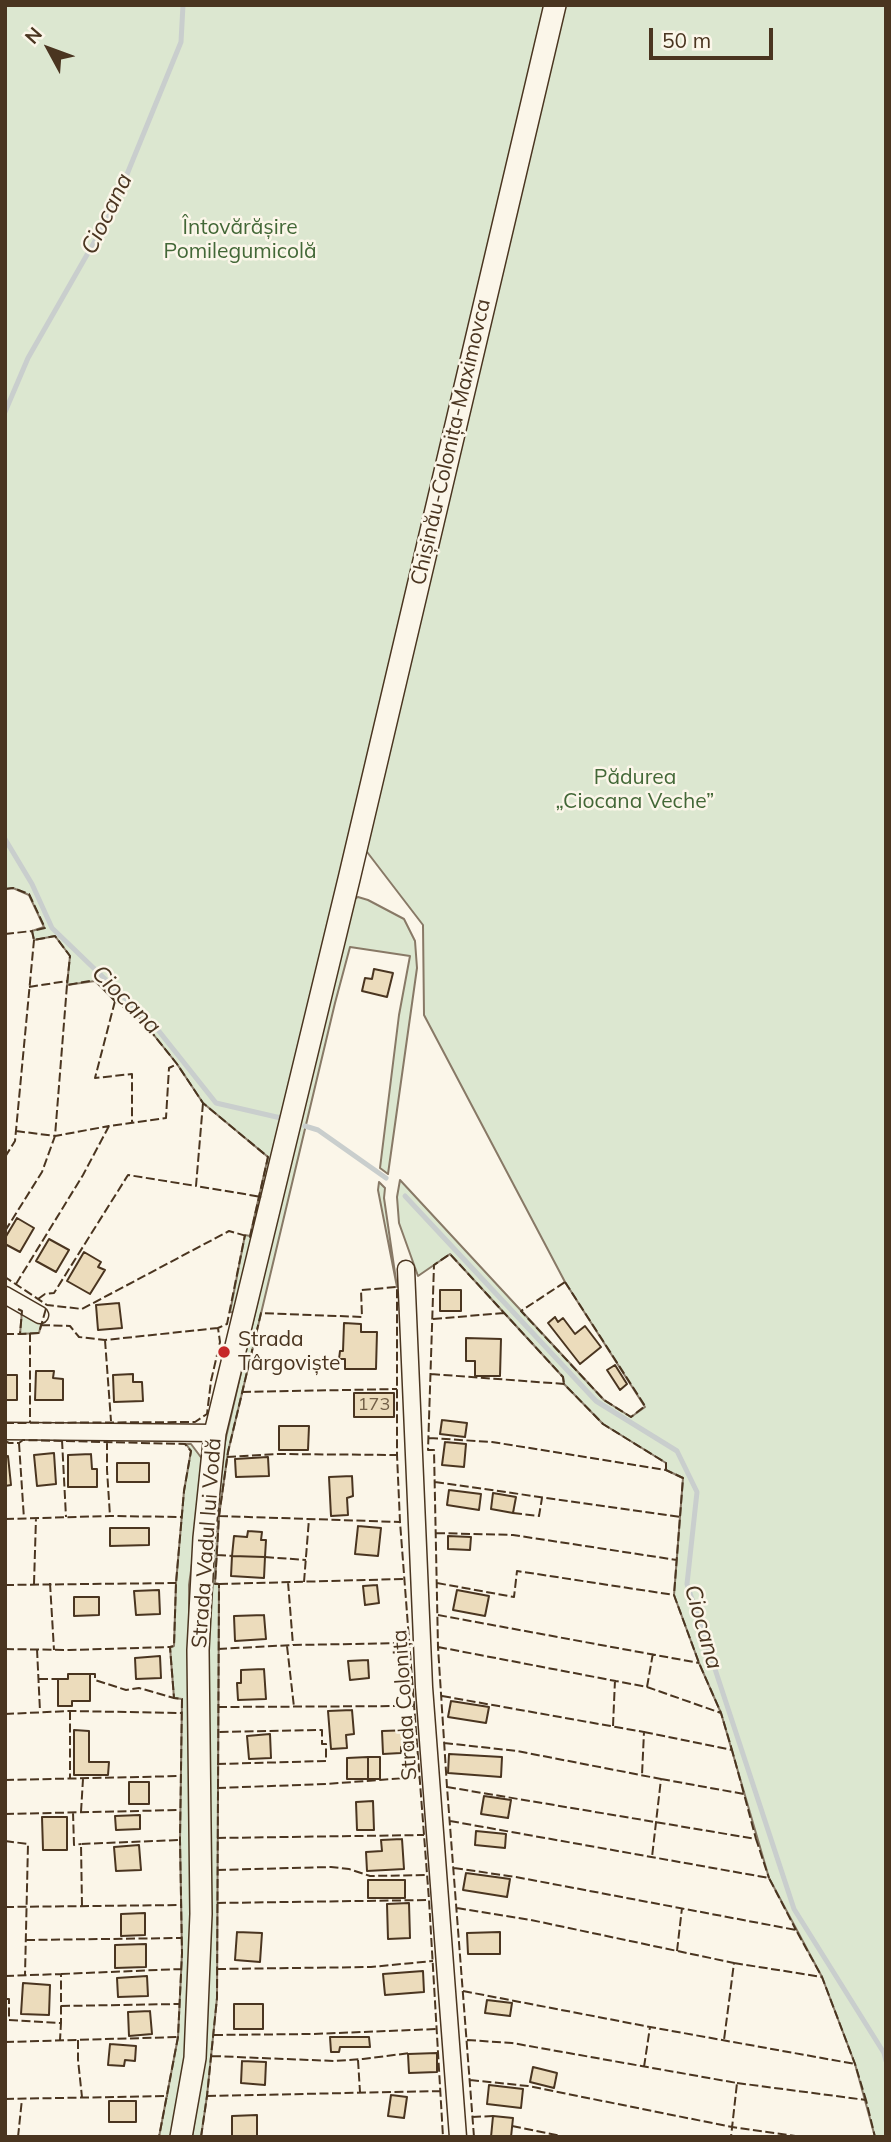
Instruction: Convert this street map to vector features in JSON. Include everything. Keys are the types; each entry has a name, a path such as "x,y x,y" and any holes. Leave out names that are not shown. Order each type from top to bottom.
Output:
{"street":[{"name":"Chișinău-Colonița-Maximovca","path":"349,879 555,5"},
{"name":"Strada Vadul lui Vodă","path":"181,2137 195,2058 201,1914 198,1650 204,1538 215,1433 349,879"},
{"name":"Strada Colonița","path":"405,1269 424,1687 458,2137"},
{"path":"5,1295 40,1315"},
{"path":"5,1431 215,1433"}],"green space":[{"name":"Întovărășire Pomilegumicolă","path":"5,5 547,5 238,1313 230,1312 245,1235 250,1236 268,1157 203,1103 177,1064 141,1019 115,1001 95,981 67,985 70,956 55,936 34,940 32,931 44,927 29,895 13,888 5,889"},
{"name":"Pădurea „Ciocana Veche”","path":"563,5 886,5 886,2137 875,2137 855,2064 822,1977 769,1878 721,1713 674,1595 683,1478 666,1470 666,1463 603,1424 564,1384 563,1377 450,1254 418,1276 399,1223 397,1197 400,1180 604,1400 631,1417 645,1407 565,1282 424,1015 423,925 364,848"},
{"path":"358,897 404,919 415,941 417,968 388,1174 380,1168 399,1015 410,956 350,947 228,1452 219,1516 215,1583 219,1584 217,1998 201,2137 192,2137 205,2055 205,1692 209,1568 224,1446 351,900"},
{"path":"379,1182 385,1188 384,1198 397,1287 378,1190"},
{"path":"22,1311 42,1321 39,1333 20,1334"},
{"path":"186,1444 191,1444 206,1464 189,1585 194,1858 187,2068 175,2137 159,2137 178,2037 182,1953 182,1699 174,1698 170,1647 174,1646 184,1491 191,1451"}],"building":[{"path":"374,969 393,973 387,997 362,991 365,978 372,979"},
{"path":"17,1218 34,1228 20,1252 5,1244 5,1238"},
{"path":"49,1239 69,1250 56,1272 36,1261"},
{"path":"84,1252 101,1262 98,1267 105,1270 90,1294 67,1281"},
{"path":"440,1290 461,1290 461,1311 440,1311"},
{"path":"119,1303 122,1328 98,1330 96,1305"},
{"path":"555,1317 558,1322 563,1318 575,1334 585,1326 601,1347 580,1364 548,1323"},
{"path":"344,1323 361,1324 361,1332 377,1332 376,1369 345,1369 345,1359 339,1359 340,1351 343,1351"},
{"path":"466,1338 501,1339 500,1376 475,1376 475,1361 466,1361"},
{"path":"615,1365 627,1384 620,1390 607,1370"},
{"path":"36,1371 54,1371 53,1378 63,1379 63,1400 35,1400"},
{"path":"133,1374 133,1382 142,1382 143,1401 114,1402 113,1375"},
{"path":"5,1375 17,1375 17,1400 5,1400"},
{"path":"354,1393 394,1393 394,1417 354,1417"},
{"path":"442,1420 467,1423 465,1437 440,1434"},
{"path":"279,1426 309,1426 308,1450 279,1450"},
{"path":"445,1442 466,1444 464,1467 442,1465"},
{"path":"54,1453 56,1484 37,1486 34,1455"},
{"path":"91,1454 92,1469 97,1469 97,1487 68,1487 68,1455"},
{"path":"8,1456 11,1485 5,1486 5,1457"},
{"path":"268,1457 269,1476 236,1477 235,1459"},
{"path":"117,1463 149,1463 149,1482 117,1482"},
{"path":"352,1476 353,1496 347,1498 348,1515 331,1516 329,1477"},
{"path":"449,1490 481,1494 479,1510 447,1505"},
{"path":"493,1493 516,1497 513,1513 491,1509"},
{"path":"358,1526 381,1528 378,1556 355,1554"},
{"path":"110,1528 149,1528 149,1545 110,1546"},
{"path":"248,1531 262,1532 261,1540 266,1540 265,1557 232,1556 234,1536 247,1537"},
{"path":"448,1536 471,1537 470,1550 448,1549"},
{"path":"232,1556 265,1557 264,1578 231,1576"},
{"path":"377,1585 379,1603 365,1605 363,1586"},
{"path":"159,1590 160,1614 136,1615 134,1591"},
{"path":"457,1590 489,1596 485,1616 453,1610"},
{"path":"74,1597 99,1597 99,1615 74,1616"},
{"path":"264,1615 266,1639 235,1641 234,1616"},
{"path":"160,1656 161,1678 136,1679 135,1658"},
{"path":"368,1660 369,1678 350,1680 348,1661"},
{"path":"264,1669 266,1699 238,1700 237,1683 241,1683 241,1670"},
{"path":"68,1674 90,1674 90,1701 72,1701 72,1706 58,1706 58,1679 68,1679"},
{"path":"451,1701 489,1707 486,1723 448,1717"},
{"path":"352,1710 354,1734 346,1735 347,1748 331,1749 328,1711"},
{"path":"74,1730 89,1731 89,1762 109,1762 108,1775 74,1775"},
{"path":"412,1730 413,1747 401,1747 401,1753 383,1754 382,1731"},
{"path":"270,1734 271,1758 249,1759 247,1736"},
{"path":"449,1754 502,1757 501,1777 448,1773"},
{"path":"368,1757 368,1779 347,1779 347,1758"},
{"path":"368,1757 380,1757 380,1779 368,1779"},
{"path":"129,1782 149,1782 149,1804 129,1804"},
{"path":"484,1796 511,1800 508,1818 481,1814"},
{"path":"373,1801 374,1830 357,1830 356,1802"},
{"path":"140,1815 140,1829 116,1830 115,1816"},
{"path":"42,1817 67,1817 67,1850 43,1850"},
{"path":"476,1831 506,1834 505,1848 475,1845"},
{"path":"402,1839 404,1869 367,1871 366,1852 382,1851 381,1840"},
{"path":"139,1845 141,1870 116,1871 114,1847"},
{"path":"466,1873 510,1879 507,1897 463,1890"},
{"path":"368,1880 405,1880 405,1898 368,1898"},
{"path":"409,1903 410,1938 388,1939 387,1904"},
{"path":"145,1913 145,1935 121,1936 121,1914"},
{"path":"237,1932 262,1933 260,1962 235,1960"},
{"path":"500,1932 500,1954 468,1954 467,1933"},
{"path":"146,1944 146,1967 115,1968 115,1945"},
{"path":"423,1971 424,1992 385,1995 383,1974"},
{"path":"147,1976 148,1996 118,1997 117,1978"},
{"path":"23,1983 50,1985 49,2015 21,2014"},
{"path":"487,2000 512,2003 510,2016 485,2013"},
{"path":"234,2004 263,2004 263,2029 234,2029"},
{"path":"150,2011 152,2034 129,2036 128,2012"},
{"path":"330,2037 369,2037 370,2047 340,2047 339,2052 331,2052"},
{"path":"110,2044 136,2046 135,2061 125,2060 124,2066 108,2065"},
{"path":"437,2053 437,2072 409,2073 408,2054"},
{"path":"242,2061 266,2062 265,2085 241,2083"},
{"path":"533,2067 557,2073 554,2088 530,2082"},
{"path":"489,2085 523,2089 521,2108 487,2104"},
{"path":"391,2095 407,2097 404,2118 388,2116"},
{"path":"109,2101 136,2101 136,2122 109,2122"},
{"path":"257,2115 257,2137 232,2137 232,2116"},
{"path":"493,2116 513,2118 511,2137 491,2137"}],"waterway":[{"name":"Ciocana","path":"5,412 28,358 112,211 181,42 183,5"},
{"name":"Ciocana","path":"5,839 32,884 52,928 158,1030 216,1103 281,1118"},
{"name":"Ciocana","path":"305,1126 318,1130 386,1178"},
{"name":"Ciocana","path":"405,1196 596,1401 677,1451 697,1492 687,1584 794,1909 884,2053 886,2061"}],"fence":[{"path":"5,889 13,888 29,894 45,928 32,931 34,940 55,936 70,956 67,985 95,980 115,1001 141,1019 177,1064 203,1103 268,1157 250,1237 229,1231 82,1309 47,1305 5,1277"},
{"path":"5,934 32,931"},
{"path":"5,1157 15,1141 34,940"},
{"path":"29,987 67,981"},
{"path":"5,1231 42,1172 55,1136 67,985"},
{"path":"115,1001 95,1078 132,1074 132,1123"},
{"path":"16,1284 83,1175 109,1126 166,1118 169,1068 177,1064"},
{"path":"203,1103 196,1186 262,1197"},
{"path":"16,1131 55,1136 109,1126"},
{"path":"38,1299 45,1294 54,1293 128,1175 196,1186"},
{"path":"5,1423 195,1422 207,1414 220,1342 218,1328 227,1324 245,1235"},
{"path":"474,2137 438,1647 434,1450 428,1450 434,1265 450,1254 563,1377 564,1384"},
{"path":"565,1282 645,1406 631,1417 604,1400 521,1311 565,1282"},
{"path":"201,2137 217,1998 219,1584 215,1584 219,1516 228,1452 261,1313 362,1317 361,1290 397,1287 397,1455 400,1522 429,1900 443,2137"},
{"path":"18,1309 22,1311 20,1334 39,1333 47,1305"},
{"path":"433,1319 504,1313"},
{"path":"41,1325 70,1326 79,1337 105,1340 218,1328"},
{"path":"30,1333 30,1422"},
{"path":"5,1334 20,1334"},
{"path":"105,1340 111,1421"},
{"path":"431,1374 564,1384 603,1424 666,1463 666,1470"},
{"path":"242,1392 397,1389"},
{"path":"429,1438 492,1442 666,1470 683,1478 674,1595 721,1713"},
{"path":"62,1440 66,1517"},
{"path":"5,1441 185,1444 191,1451 184,1491 174,1646 170,1647 174,1698 182,1699 182,1953 178,2037 159,2137"},
{"path":"107,1441 110,1516"},
{"path":"19,1443 24,1519"},
{"path":"227,1457 278,1454 397,1455"},
{"path":"435,1482 680,1517"},
{"path":"513,1513 539,1516 542,1498"},
{"path":"219,1516 400,1522"},
{"path":"5,1519 182,1517"},
{"path":"34,1584 36,1518"},
{"path":"304,1582 309,1519"},
{"path":"436,1533 513,1535 677,1560"},
{"path":"217,1555 232,1556"},
{"path":"265,1557 306,1560"},
{"path":"437,1583 514,1597 517,1571 674,1595"},
{"path":"219,1584 403,1579"},
{"path":"288,1582 293,1645"},
{"path":"50,1583 54,1650"},
{"path":"5,1585 176,1583"},
{"path":"438,1615 699,1663"},
{"path":"218,1649 408,1643"},
{"path":"287,1646 294,1707"},
{"path":"5,1649 170,1647"},
{"path":"438,1647 647,1687 721,1713 732,1750"},
{"path":"37,1649 40,1711"},
{"path":"647,1687 653,1653"},
{"path":"90,1674 95,1674 95,1680 126,1690 139,1688 174,1698"},
{"path":"39,1679 58,1679"},
{"path":"613,1726 615,1680"},
{"path":"442,1696 644,1732 642,1775"},
{"path":"218,1707 413,1706"},
{"path":"70,1711 70,1779"},
{"path":"5,1714 70,1711 181,1713"},
{"path":"217,1764 326,1761 326,1744 322,1744 322,1730 218,1732"},
{"path":"644,1732 732,1750 744,1794"},
{"path":"444,1743 517,1751 661,1779 652,1857"},
{"path":"5,1780 181,1776"},
{"path":"217,1788 419,1777"},
{"path":"81,1812 83,1779"},
{"path":"661,1779 744,1794 756,1839"},
{"path":"447,1787 756,1839 769,1878"},
{"path":"5,1814 180,1810"},
{"path":"73,1812 74,1845 81,1844"},
{"path":"450,1821 769,1878 796,1930"},
{"path":"217,1838 424,1835"},
{"path":"82,1906 81,1844 180,1840"},
{"path":"5,1841 28,1844 25,1975"},
{"path":"217,1870 331,1867 370,1876 427,1875"},
{"path":"454,1868 516,1877 796,1930 822,1977"},
{"path":"217,1903 429,1900"},
{"path":"5,1907 181,1905"},
{"path":"457,1908 531,1920 734,1963 724,2040"},
{"path":"677,1951 682,1908"},
{"path":"26,1940 182,1938"},
{"path":"217,1969 371,1967 433,1961"},
{"path":"734,1963 822,1977 866,2100"},
{"path":"61,1974 181,1969"},
{"path":"5,1976 61,1974 61,2023"},
{"path":"463,1991 855,2064"},
{"path":"5,1999 9,1999 9,2020 61,2023 60,2040"},
{"path":"61,2006 179,2004"},
{"path":"644,2067 650,2027"},
{"path":"214,2035 438,2029"},
{"path":"5,2042 178,2037"},
{"path":"78,2040 82,2097"},
{"path":"467,2040 512,2043 737,2083 731,2137"},
{"path":"212,2056 335,2061 410,2053"},
{"path":"358,2060 360,2092"},
{"path":"470,2080 528,2086 732,2127 803,2137"},
{"path":"737,2083 866,2100 875,2137"},
{"path":"207,2096 441,2091"},
{"path":"5,2099 168,2096"},
{"path":"18,2137 22,2099"},
{"path":"472,2117 493,2116"},
{"path":"512,2126 566,2137"}],"place":[{"name":"Strada Târgoviște","path":"224,1352"}]}
